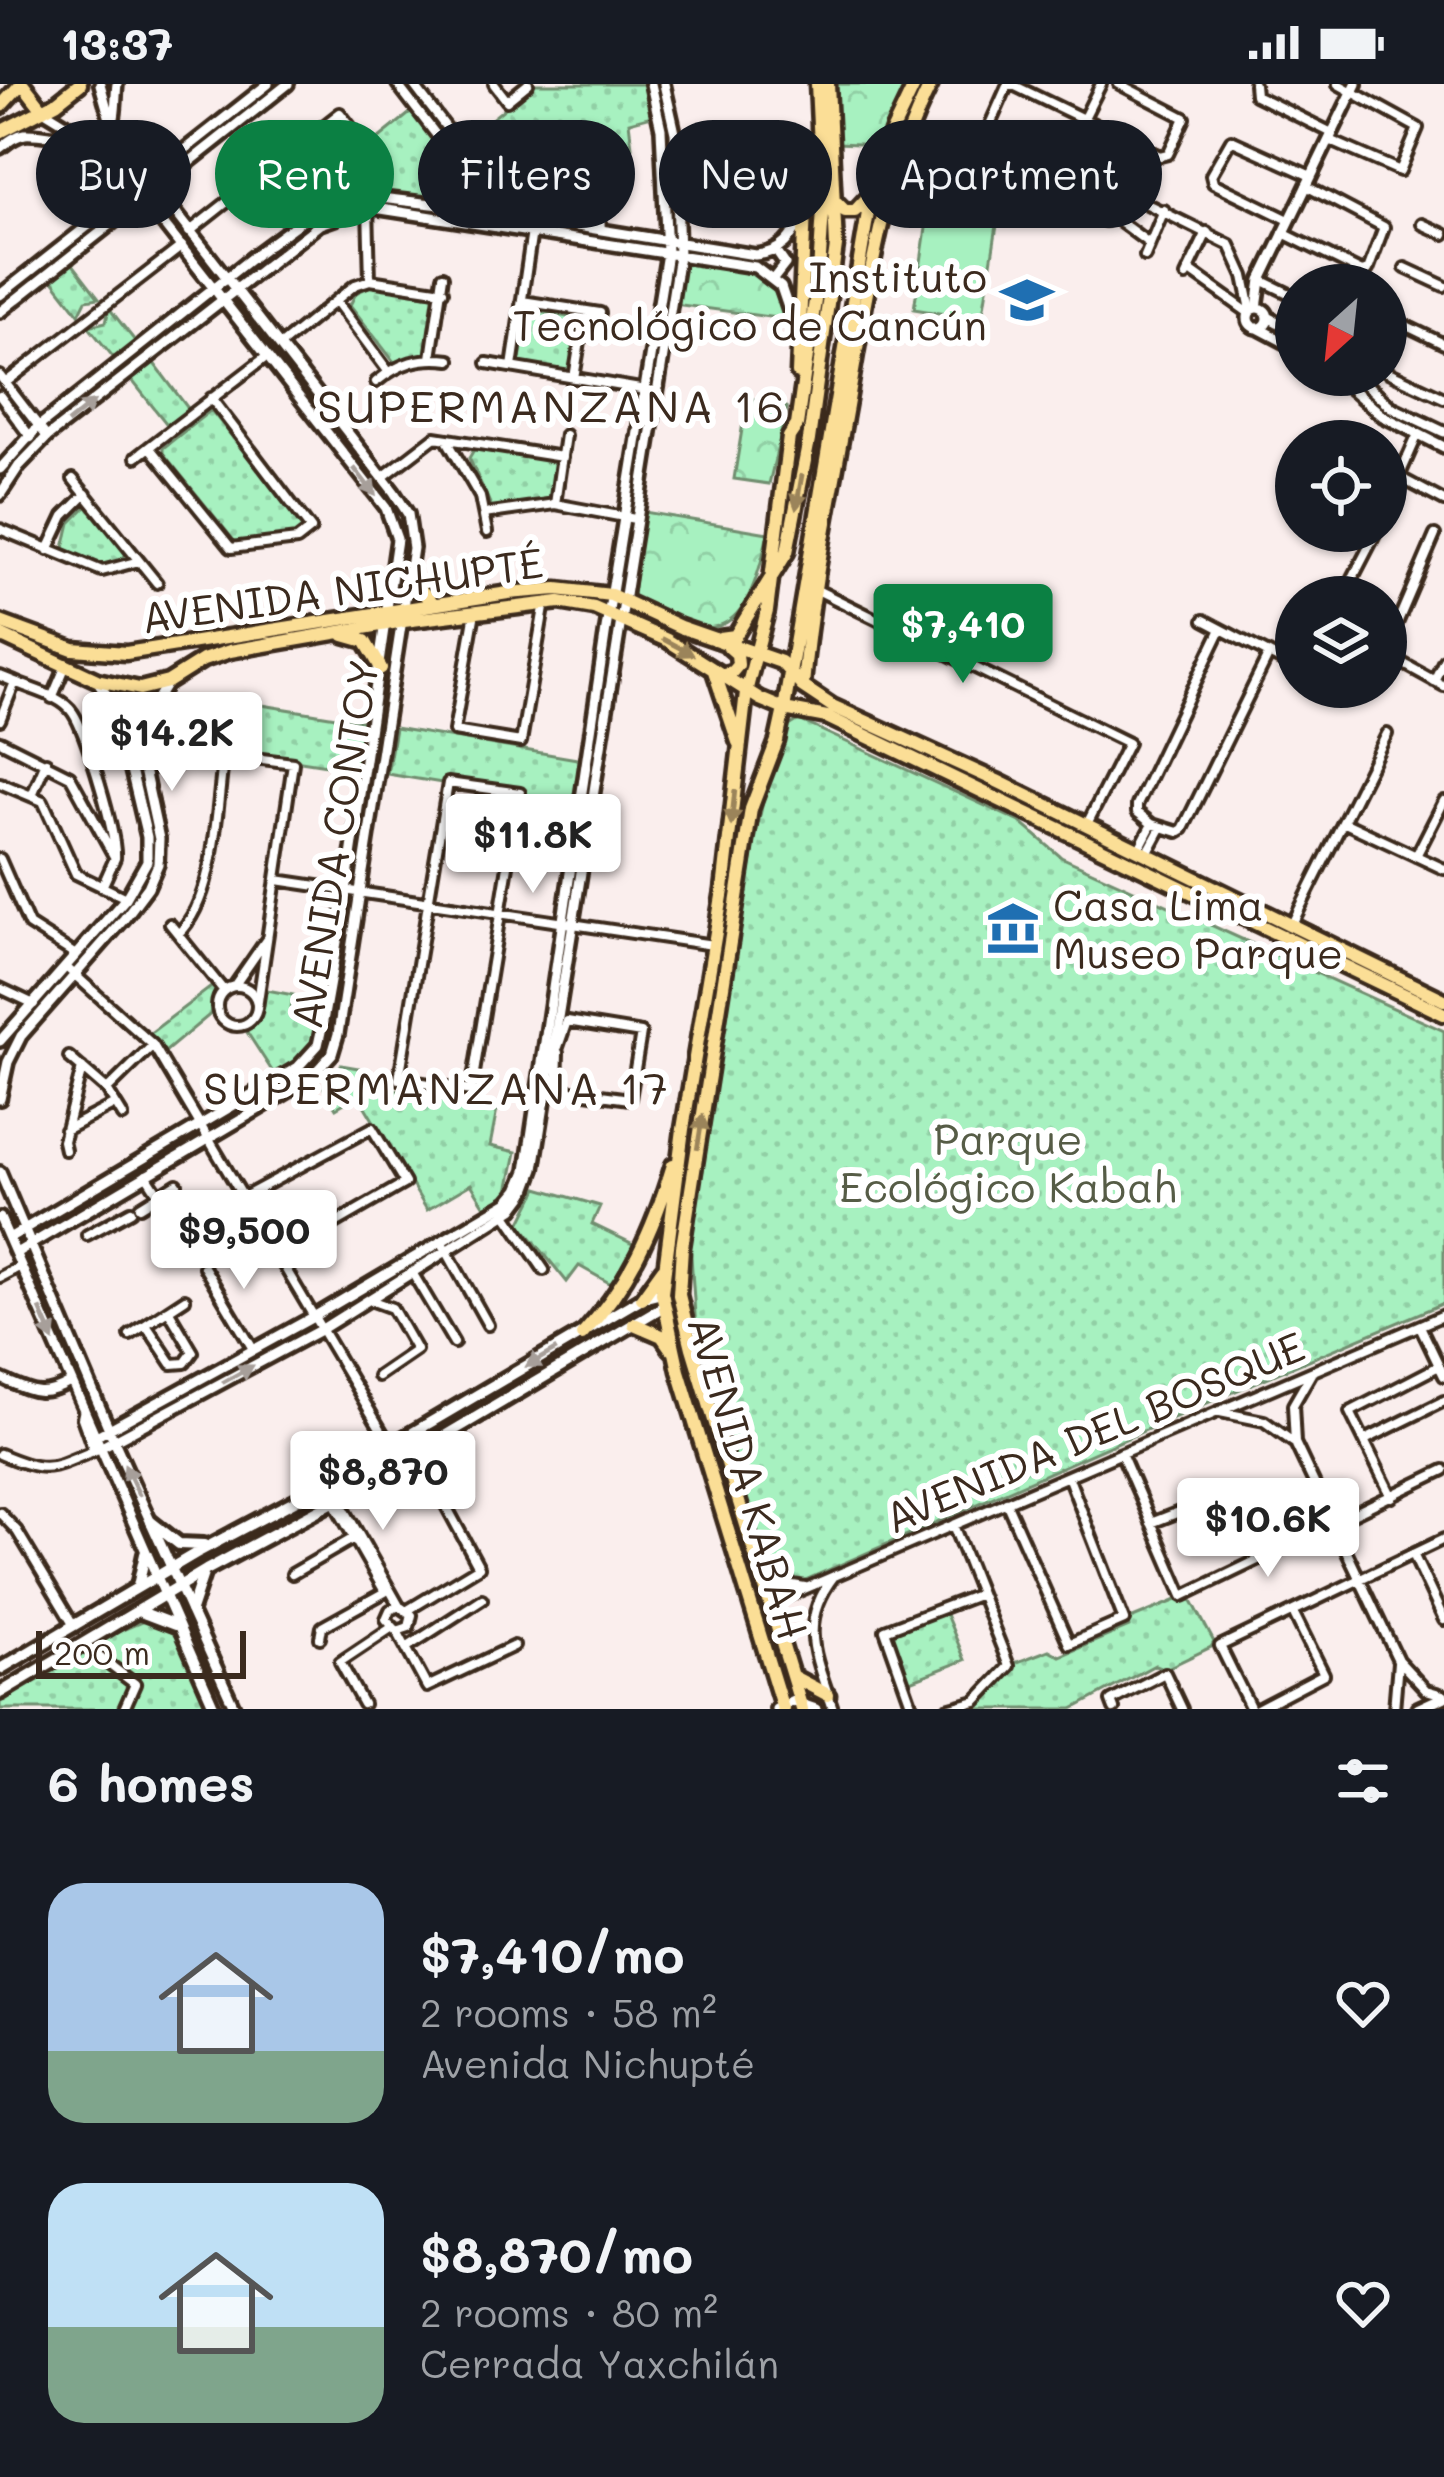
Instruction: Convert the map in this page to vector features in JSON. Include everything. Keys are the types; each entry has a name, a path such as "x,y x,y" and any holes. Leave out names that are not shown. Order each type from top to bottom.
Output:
{"main road":[{"path":"0,107 22,84 44,110"},
{"path":"0,131 44,110 80,84"},
{"path":"818,120 823,84"},
{"path":"708,638 735,636 791,539 823,345 835,227 823,84"},
{"path":"899,120 915,84"},
{"path":"915,120 931,84"},
{"path":"834,200 845,211 856,210"},
{"path":"835,227 850,225 864,231"},
{"path":"797,424 805,228"},
{"path":"758,653 789,436 797,424 822,228"},
{"path":"865,228 791,670 802,686 830,711 1443,1005"},
{"path":"802,686 856,355 882,228"},
{"path":"848,325 856,355"},
{"path":"803,601 819,574"},
{"path":"409,578 434,604"},
{"name":"AVENIDA NICHUPTÉ","path":"404,614 476,611 557,589 618,598 791,670"},
{"name":"AVENIDA NICHUPTÉ","path":"0,622 73,649 100,653 388,617 434,604 508,600 578,604 615,616 784,709"},
{"name":"AVENIDA NICHUPTÉ","path":"0,635 97,680 140,689 168,682 230,651 388,617"},
{"path":"330,633 365,641 381,668"},
{"path":"724,643 739,659 736,669 717,669 740,746"},
{"path":"183,645 197,652 193,666"},
{"path":"67,664 73,649"},
{"path":"97,680 94,664 100,653"},
{"name":"AVENIDA KABAH","path":"758,653 746,692 683,1130 666,1263 666,1299 676,1357 780,1708"},
{"name":"AVENIDA KABAH","path":"791,670 777,741 751,809 679,1295 801,1705"},
{"path":"784,709 830,711 1086,825 1238,906 1292,926 1443,1005"},
{"path":"582,1335 628,1278 647,1238 683,1130"},
{"path":"0,1669 582,1335 642,1298 666,1263"},
{"path":"0,1693 634,1324 666,1299 680,1274"},
{"path":"642,1298 666,1299 686,1323"},
{"path":"600,1324 610,1338"},
{"path":"634,1324 662,1336 676,1357"},
{"path":"420,1427 430,1444"},
{"path":"151,1522 178,1544 213,1544"},
{"path":"198,1552 205,1571"},
{"path":"137,1589 145,1554"},
{"path":"190,1610 205,1571"},
{"path":"110,1605 119,1621"},
{"path":"138,1611 175,1625"},
{"path":"792,1676 831,1705"},
{"path":"1418,1709 1444,1696"}],"street":[{"name":"AVENIDA CONTOY","path":"100,84 110,120"},
{"path":"113,120 117,84"},
{"path":"191,151 268,84"},
{"path":"191,156 288,84"},
{"path":"397,84 425,120"},
{"path":"413,84 440,120"},
{"path":"494,84 507,101 528,84"},
{"path":"651,84 660,120"},
{"path":"664,84 672,120"},
{"path":"992,120 1009,84 1165,156 1185,118 1119,84"},
{"path":"1084,119 1101,84"},
{"path":"1254,84 1256,95 1397,171 1402,169 1418,126 1355,88 1338,84"},
{"path":"1275,337 1249,323 1261,280 1355,88"},
{"name":"AVENIDA CONTOY","path":"44,110 60,120"},
{"path":"0,148 14,137 36,135"},
{"path":"1283,233 1362,272 1368,270 1384,230 1309,181 1231,140 1211,175 1213,183 1289,220"},
{"path":"394,207 755,267 774,278 787,296 797,334"},
{"path":"1144,256 1164,210 1230,245 1253,310"},
{"path":"189,232 215,212"},
{"path":"1422,224 1444,234"},
{"path":"0,296 93,228"},
{"path":"0,312 100,228"},
{"name":"AVENIDA CONTOY","path":"9,1238 310,1058 318,1045 381,668 397,555 393,520 167,228"},
{"name":"AVENIDA CONTOY","path":"16,1253 308,1079 332,1054 362,893 409,578 412,532 408,514 339,419 186,228"},
{"path":"0,469 34,431 292,228"},
{"path":"0,495 43,441 315,228"},
{"path":"368,228 370,280"},
{"path":"512,368 532,228"},
{"path":"589,228 755,255 776,251 795,228"},
{"path":"671,228 673,242"},
{"path":"630,518 657,392 674,228"},
{"path":"1124,228 1150,244"},
{"path":"1207,232 1187,273 1275,321"},
{"path":"34,431 3,380 182,246"},
{"path":"774,278 785,264 776,251"},
{"path":"0,1454 38,1470 63,1464 95,1446 110,1431 508,1202 518,1190 526,1171 542,1082 618,598 643,389 673,254"},
{"path":"1407,268 1444,286"},
{"path":"431,358 443,276"},
{"path":"280,345 370,280 443,291"},
{"path":"1261,280 1275,287"},
{"path":"336,301 388,371"},
{"path":"522,301 600,314"},
{"path":"574,378 584,311"},
{"path":"1258,328 1268,317"},
{"path":"1407,326 1444,344"},
{"path":"136,457 266,357"},
{"path":"376,382 388,371 431,358 450,361"},
{"path":"488,363 657,392"},
{"path":"1407,381 1444,398"},
{"path":"0,396 43,441"},
{"path":"1360,396 1383,416 1444,447"},
{"path":"1380,396 1444,432"},
{"path":"149,447 231,548 297,540 311,530 212,398"},
{"path":"326,431 339,419"},
{"path":"1418,434 1400,477 1444,501"},
{"path":"555,504 565,435"},
{"path":"383,477 435,437 562,457"},
{"path":"446,440 480,496 487,532"},
{"path":"635,445 647,447"},
{"path":"73,478 158,583"},
{"path":"48,550 64,515 86,494"},
{"path":"484,514 555,504 630,518"},
{"path":"0,529 102,571 139,561"},
{"path":"1407,602 1435,535"},
{"path":"817,590 1128,743 1086,825"},
{"path":"476,611 454,731 521,742 544,602"},
{"path":"1204,620 1275,657"},
{"path":"1221,629 1137,805 1137,812 1156,826 1183,829 1269,654"},
{"path":"1434,681 1444,660"},
{"path":"52,698 67,664"},
{"path":"1407,665 1444,686"},
{"path":"0,676 52,698 75,715 115,836 115,858 102,887"},
{"path":"0,1099 8,1062 21,1036 76,956 126,898 146,861 147,837 117,711 97,680"},
{"path":"0,720 15,682"},
{"path":"0,1041 148,887 158,864 160,838 139,746 146,718 168,682"},
{"path":"117,711 129,701 146,718"},
{"path":"1292,926 1387,734"},
{"path":"0,742 60,768 79,786 115,858"},
{"path":"178,934 199,908 204,892 224,754 293,764 257,1008 246,1023 228,1023 218,1008 266,939"},
{"path":"32,795 46,762"},
{"path":"79,786 97,781"},
{"path":"0,783 32,795 49,808 76,874 126,898"},
{"path":"448,783 520,793 471,1091 400,1079 427,903 448,783"},
{"path":"1416,856 1444,801"},
{"path":"1343,822 1444,869"},
{"path":"1143,852 1156,826"},
{"path":"0,859 29,925 76,956"},
{"path":"277,880 712,945"},
{"path":"170,924 229,988 251,992 257,1008"},
{"path":"95,1446 115,1443 322,1329 509,1218 534,1169 542,1082 553,1050 567,1021 641,1033 630,1099 557,1089 553,1050 567,924"},
{"path":"70,971 153,1045 390,1444"},
{"path":"0,988 34,1004"},
{"path":"107,1090 153,1045"},
{"path":"69,1057 107,1090 123,1116"},
{"path":"65,1150 65,1130 82,1068"},
{"path":"65,1130 116,1104"},
{"path":"244,1197 372,1128 406,1183 278,1256"},
{"path":"0,1172 235,1709"},
{"path":"146,1175 160,1195"},
{"path":"87,1235 177,1184"},
{"path":"98,1204 110,1222"},
{"path":"0,1218 95,1446 214,1709"},
{"path":"509,1218 544,1270"},
{"path":"441,1241 488,1325"},
{"path":"0,1277 22,1266"},
{"path":"204,1267 253,1349"},
{"path":"415,1277 454,1343"},
{"path":"130,1335 185,1299"},
{"path":"370,1300 392,1308 416,1350 377,1376"},
{"path":"146,1325 172,1364 184,1363 194,1352 168,1310"},
{"name":"AVENIDA DEL BOSQUE","path":"770,1604 1444,1316"},
{"path":"1392,1497 1351,1412 1442,1371 1420,1326"},
{"path":"184,1363 196,1382"},
{"path":"1313,1371 1293,1406 1294,1443 1398,1660 1426,1690 1444,1696"},
{"path":"0,1378 36,1393 52,1394 71,1382"},
{"path":"1365,1440 1444,1401"},
{"path":"1219,1412 1264,1420 1294,1443"},
{"path":"417,1452 479,1568 386,1619 428,1687 514,1646"},
{"path":"1121,1453 1183,1596 1444,1471"},
{"path":"1006,1502 1070,1644 1124,1620 1068,1476"},
{"path":"326,1484 400,1608"},
{"path":"1151,1522 1233,1491 1265,1557"},
{"path":"336,1500 386,1592 412,1622 340,1662 364,1704"},
{"path":"0,1513 17,1532 75,1627"},
{"path":"947,1709 976,1701 1009,1666 953,1525"},
{"path":"292,1574 354,1538"},
{"path":"1293,1612 1324,1674 1254,1709 1220,1646 1444,1539"},
{"path":"1413,1554 1444,1620"},
{"path":"831,1705 810,1629 814,1607 837,1572"},
{"path":"762,1580 806,1588"},
{"path":"320,1638 322,1627 386,1592"},
{"path":"913,1709 885,1630 980,1594"},
{"path":"406,1648 482,1600"},
{"path":"183,1640 201,1631"},
{"path":"82,1644 135,1684 124,1709"},
{"path":"1394,1709 1398,1660"},
{"path":"1112,1705 1165,1673 1182,1709"},
{"path":"780,1708 816,1709"}],"green space":[{"path":"535,84 646,84 652,116 635,120 490,120"},
{"path":"836,84 906,84 890,120 856,120 856,144 838,143"},
{"path":"414,110 422,120 418,199 394,197 394,126"},
{"path":"926,228 997,228 982,320 914,309"},
{"path":"690,261 739,268 762,278 779,300 784,319 674,304 682,270"},
{"path":"72,263 99,298 86,300 79,314 52,279"},
{"path":"371,286 439,297 429,353 394,362 350,305 356,293"},
{"path":"109,308 139,346 118,363 88,326 106,322"},
{"path":"528,310 580,319 570,374 519,365"},
{"path":"153,362 190,411 169,427 131,379"},
{"path":"747,398 787,408 769,484 734,479"},
{"path":"211,410 303,527 295,539 236,543 163,453 163,448"},
{"path":"475,448 552,460 557,464 552,501 492,508 469,458"},
{"path":"91,507 128,552 116,566 101,568 63,552 70,523"},
{"path":"642,508 768,533 751,590 740,610 726,622 709,628 689,626 633,597"},
{"path":"231,700 367,722 359,770 224,749"},
{"name":"Parque Ecológico Kabah","path":"799,720 1020,822 1061,857 1444,1031 1444,1303 803,1581 768,1575 696,1329 690,1242 756,834 769,774 786,728"},
{"path":"395,728 583,760 576,805 387,774"},
{"path":"215,984 219,989 213,1012 165,1052 149,1034"},
{"path":"267,990 293,995 291,1008 321,1013 308,1057 276,1077 245,1029 257,1016 259,999"},
{"path":"341,1065 370,1070 368,1085 497,1110 490,1146 516,1152 507,1196 486,1208 471,1184 427,1210 358,1095 336,1108 324,1088 338,1077"},
{"path":"538,1188 600,1206 592,1224 635,1245 613,1285 579,1266 567,1282 520,1224"},
{"path":"1189,1595 1214,1642 1211,1647 1165,1669 1155,1665 1073,1709 972,1709 1012,1664 1049,1650 1060,1656"},
{"path":"945,1612 965,1660 908,1682 891,1634"},
{"path":"146,1620 160,1624 180,1642 211,1709 0,1709 0,1702 115,1633"}],"place":[{"name":"Instituto Tecnológico de Cancún","path":"1027,300"},
{"name":"Casa Lima Museo Parque","path":"1013,928"}],"district":[{"name":"SUPERMANZANA 16","path":"552,405"},
{"name":"SUPERMANZANA 17","path":"437,1087"}]}
